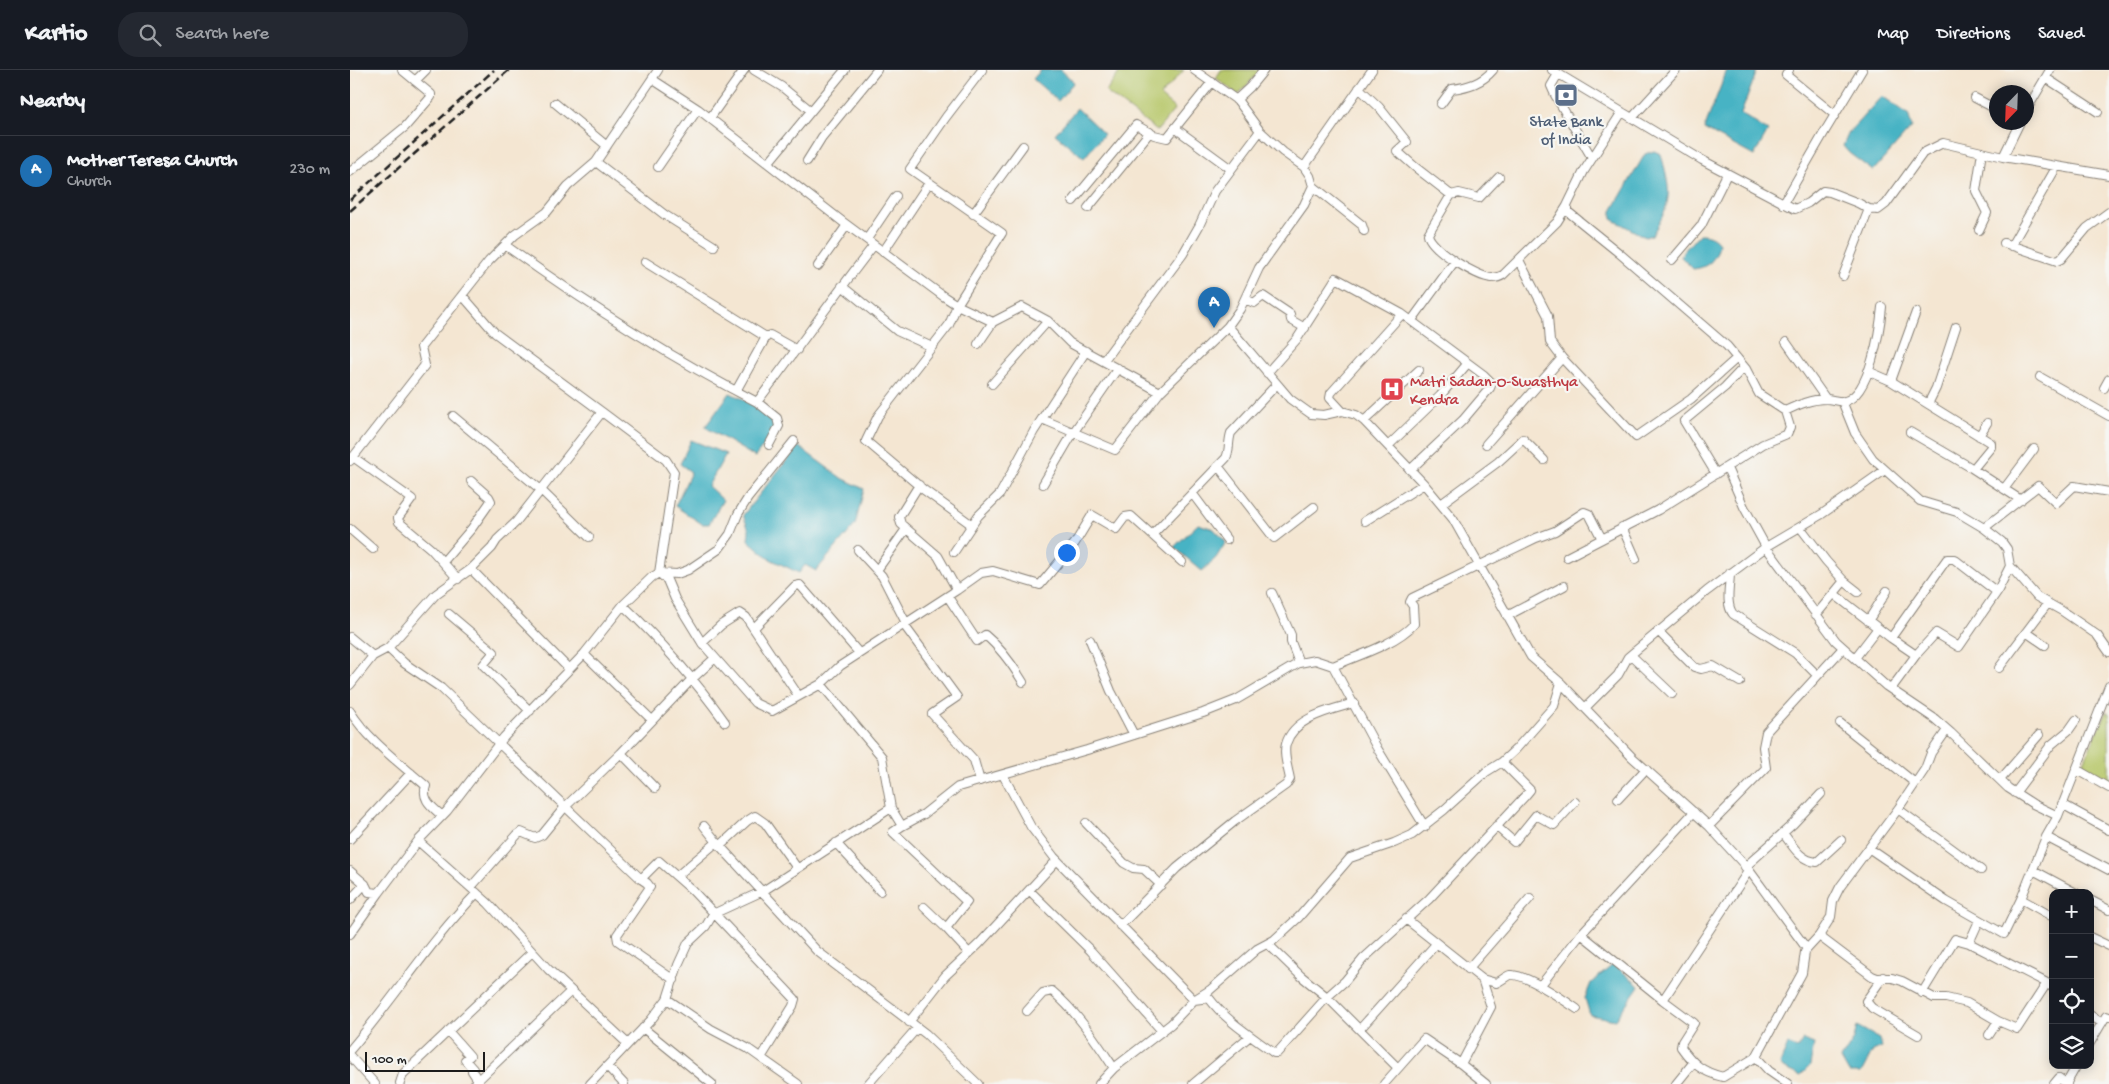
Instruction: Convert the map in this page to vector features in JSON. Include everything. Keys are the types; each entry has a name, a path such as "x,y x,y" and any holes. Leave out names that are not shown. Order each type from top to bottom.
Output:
{"street":[{"path":"350,172 405,127 430,100 431,94 402,70"},
{"path":"415,81 426,70"},
{"path":"458,579 443,562 399,522 398,518 412,499 352,459 425,365 421,347 489,261 504,245 514,235 547,212 568,186 596,162 658,70"},
{"path":"710,118 744,70"},
{"path":"754,70 782,87 810,110"},
{"path":"768,162 845,70"},
{"path":"807,160 822,137 877,70"},
{"path":"972,525 919,485 866,441 878,416 948,325 957,305 1002,233 910,169 982,70"},
{"path":"1194,70 1236,100 1260,132 1304,167 1310,176 1313,186 1362,225 1364,231"},
{"path":"1236,100 1250,88 1264,70"},
{"path":"1304,167 1372,70"},
{"path":"1441,104 1452,89 1466,87 1482,80 1493,70"},
{"path":"1632,118 1676,70"},
{"path":"1789,70 1786,76 1835,115"},
{"path":"1783,204 1862,70"},
{"path":"2034,97 2050,70"},
{"path":"1592,158 1551,86 1555,72 1727,174 1795,209 1823,191 1858,202 1869,209 1878,210 1886,204 1924,153 1943,143 2003,157 2109,175"},
{"path":"2046,78 2098,112"},
{"path":"652,80 698,109 847,225 957,305 993,322"},
{"path":"1073,201 1136,125 1167,138 1212,82"},
{"path":"1359,88 1379,107 1407,142 1397,151 1451,194 1460,193 1479,198 1499,177"},
{"path":"1975,98 1989,105"},
{"path":"555,103 607,146"},
{"path":"658,168 698,109"},
{"path":"1451,194 1428,234 1432,242 1455,261 1472,271 1494,278 1503,275 1557,222 1584,171 1622,112"},
{"path":"1175,128 1231,170"},
{"path":"2003,157 2016,130"},
{"path":"1088,208 1150,132"},
{"path":"1104,360 1183,254 1215,191 1260,132"},
{"path":"974,214 1023,146"},
{"path":"1979,230 1987,213 1976,191 1982,152"},
{"path":"596,162 665,215 714,246"},
{"path":"2057,166 2008,244 2056,261 2061,259 2087,228 2109,212"},
{"path":"1672,260 1701,226 1727,174"},
{"path":"883,252 929,183"},
{"path":"1042,419 1115,450 1160,392 1228,326 1240,309 1259,268 1304,206 1313,186"},
{"path":"867,239 896,196"},
{"path":"1567,206 1567,211 1570,214 1619,253 1726,346 1740,362 1759,394 1785,412 1790,427 1787,434 1763,444 1658,510 1567,557"},
{"path":"1843,276 1869,209"},
{"path":"818,266 847,225"},
{"path":"504,245 575,294 665,350 757,402 777,418 779,426 769,445"},
{"path":"757,402 874,245"},
{"path":"1519,260 1548,316 1550,342 1562,358 1636,437 1740,362"},
{"path":"1412,320 1455,261"},
{"path":"645,262 766,337"},
{"path":"1267,373 1305,328 1336,278 1412,320 1484,374 1492,385 1463,420 1410,470"},
{"path":"842,286 898,330 932,347"},
{"path":"462,295 495,333 666,460 674,472 659,573"},
{"path":"1245,299 1254,303 1263,296 1290,314 1291,320 1305,328"},
{"path":"978,344 993,322 1022,307 1048,321 1070,343 1160,392"},
{"path":"1785,412 1803,403 1826,399 1842,401 1850,399 1861,387 1868,371 1880,326 1882,308"},
{"path":"1891,382 1916,312"},
{"path":"1342,411 1330,398 1331,393 1402,314"},
{"path":"992,384 1048,321"},
{"path":"1228,326 1290,399 1311,414 1324,415 1342,411 1364,421 1424,484 1453,519 1531,657 1561,683 1646,769 1709,826 1747,868 1807,949"},
{"path":"1928,404 1936,388 1956,327"},
{"path":"736,391 766,337 770,334 797,350"},
{"path":"1786,342 1826,399"},
{"path":"954,552 972,525 1000,494 1042,419 1086,351"},
{"path":"1486,444 1562,358"},
{"path":"1716,474 1684,421 1725,387 1740,362"},
{"path":"1388,446 1440,396 1468,363"},
{"path":"1043,484 1073,433 1118,368"},
{"path":"1364,421 1419,370"},
{"path":"1868,371 1891,382 1991,443 1992,447 1973,469"},
{"path":"2040,378 2109,416"},
{"path":"2104,388 2109,380"},
{"path":"1152,535 1218,466 1229,451 1228,440 1231,433 1276,384"},
{"path":"1842,401 1855,433 1873,459 1920,501 1957,512 1984,528 2005,545 2010,566 2037,597 2097,635 2109,652"},
{"path":"350,685 373,656 388,648 436,594 471,570 497,540 516,522 602,412"},
{"path":"453,416 541,490 589,537"},
{"path":"1979,436 1988,423"},
{"path":"1910,432 2021,500"},
{"path":"1441,504 1498,462 1523,439 1544,460"},
{"path":"350,934 418,841 442,816 499,744 584,654 623,605 652,577 659,573 677,574 688,570 719,549 733,529 738,514 748,498 794,441"},
{"path":"2004,489 2034,449"},
{"path":"1218,466 1274,538 1314,507"},
{"path":"1727,468 1744,507 1766,547 1836,641 1891,689 1947,730 2015,793 2058,816"},
{"path":"1585,708 1618,675 1631,655 1658,631 1766,547 1822,514 1885,470"},
{"path":"443,562 472,528 491,501 471,481"},
{"path":"1365,521 1424,484"},
{"path":"919,485 898,517 906,529 938,556 957,590"},
{"path":"1984,528 2038,486 2056,503 2074,486 2109,492"},
{"path":"1192,493 1227,540"},
{"path":"1332,666 1366,653 1409,630 1414,624 1415,618 1410,602 1412,598 1536,538 1555,531 1584,512 1589,514 1602,539"},
{"path":"659,573 667,580 675,599 702,643 755,702 772,710 821,684 840,666 948,597 981,573 993,571 1040,585 1075,543 1092,515 1116,529 1125,517 1131,516 1182,562"},
{"path":"1622,527 1636,559"},
{"path":"1800,527 1826,561 1844,581 1858,592"},
{"path":"350,529 373,549"},
{"path":"877,570 906,529"},
{"path":"858,550 877,570 905,624 957,697 932,714 974,760 980,781"},
{"path":"1891,638 1947,559 1954,559 1997,592"},
{"path":"1891,689 1916,655 1936,633 1959,647 1997,592 2010,566"},
{"path":"471,570 569,669"},
{"path":"1730,574 1729,604 1733,614 1795,653 1817,675"},
{"path":"1816,615 1844,581"},
{"path":"754,628 796,586 800,585 859,653"},
{"path":"1507,616 1564,586"},
{"path":"1868,621 1887,591"},
{"path":"1272,593 1291,635 1291,642 1299,663"},
{"path":"1834,594 1916,655"},
{"path":"948,597 977,641 985,635 1004,652 1023,682"},
{"path":"1999,668 2048,603"},
{"path":"623,605 653,632 725,722"},
{"path":"702,643 721,625 740,613 746,617 754,628 798,696"},
{"path":"449,614 494,652 482,665 530,711"},
{"path":"1855,658 1878,628"},
{"path":"1658,631 1694,667 1701,669 1713,666 1740,682"},
{"path":"2026,632 2045,645"},
{"path":"350,637 373,656"},
{"path":"1090,640 1134,735"},
{"path":"388,648 404,663 441,688 564,808 641,879 648,883 650,887 617,935 618,941 674,980"},
{"path":"1709,826 1766,768 1763,747 1766,732 1843,648"},
{"path":"584,654 652,720"},
{"path":"1631,655 1672,694"},
{"path":"350,1050 411,974 448,922 521,832 535,838 542,835 564,808 621,754 692,679 715,658"},
{"path":"946,928 967,902 893,832 924,814 958,787 1134,735 1236,700 1299,663 1315,660 1332,666 1425,827"},
{"path":"1099,1084 1114,1068 1172,1024 1194,1000 1210,990 1257,949 1269,945 1299,918 1350,858 1394,843 1425,827 1486,772 1502,762 1554,706 1561,683"},
{"path":"821,684 882,757 891,808 902,826"},
{"path":"1870,849 1946,901 2004,934 2021,899 2046,837 2058,816 2109,686"},
{"path":"1120,926 1177,868 1235,821 1286,785 1290,779 1286,758 1286,745 1292,732 1311,718 1354,703"},
{"path":"2102,705 2109,709"},
{"path":"350,711 369,733 426,786 424,792 425,799 442,816"},
{"path":"2015,793 2051,745 2069,730 2076,720"},
{"path":"1840,723 1915,783"},
{"path":"1581,934 1694,1023 1682,1042 1681,1047 1693,1063 1710,1074 1722,1077 1756,1057 1802,974 1805,952 1819,936 1831,917 1833,901 1840,887 1898,809 1947,730"},
{"path":"2000,780 2039,735"},
{"path":"621,754 655,788"},
{"path":"1194,1000 1209,998 1216,1007 1250,1036 1274,1053 1277,1053 1378,944 1429,900 1530,790 1502,762"},
{"path":"1618,799 1646,769"},
{"path":"2076,769 2109,788"},
{"path":"350,839 411,773"},
{"path":"1003,775 1031,827 1057,860 1194,1000"},
{"path":"1663,1000 1747,868 1821,794"},
{"path":"1496,826 1514,842 1536,815 1554,825 1576,802"},
{"path":"2062,804 2109,830"},
{"path":"590,1084 644,1028 667,999 678,965 688,943 706,926 713,914 763,891 891,808"},
{"path":"1898,809 1981,870"},
{"path":"1540,986 1581,934 1694,812"},
{"path":"677,876 755,816 765,823 797,868"},
{"path":"1086,823 1124,863 1133,868 1144,869 1161,885"},
{"path":"704,826 817,951 918,1028 958,1063 978,1084"},
{"path":"1783,833 1803,858 1817,862 1841,840"},
{"path":"2046,837 2109,870"},
{"path":"418,841 474,890 532,952 628,1044"},
{"path":"836,843 880,891"},
{"path":"909,1022 932,990 1057,860"},
{"path":"641,879 659,861 692,890 795,999 793,1006 761,1058"},
{"path":"2033,870 2069,889"},
{"path":"350,871 365,884 368,892 379,893"},
{"path":"350,900 365,884"},
{"path":"1029,890 1091,951 1162,1031"},
{"path":"1468,969 1530,898"},
{"path":"2021,899 2049,915"},
{"path":"2094,902 2109,910"},
{"path":"924,907 968,952"},
{"path":"1406,919 1482,979 1496,983 1511,975 1540,986 1576,1010"},
{"path":"1970,943 1979,921"},
{"path":"1819,936 1872,976 1902,981 1934,998 1946,998 1967,1003 1998,1021 2017,1029 2049,986"},
{"path":"1922,993 1955,939 1970,943 2049,984"},
{"path":"2094,939 2109,946"},
{"path":"1360,1029 1436,944"},
{"path":"1269,945 1301,976 1327,997 1398,1068"},
{"path":"400,1084 403,1074 532,952"},
{"path":"1883,977 1866,1001 1872,1008 1918,1035"},
{"path":"1461,1064 1491,1007 1482,979"},
{"path":"448,1031 470,1056 465,1060 473,1069 472,1071 477,1082 571,991"},
{"path":"1027,1012 1043,993 1052,991 1066,1003 1086,1026 1114,1068"},
{"path":"667,999 761,1058 798,1084"},
{"path":"2094,1036 2108,1015"},
{"path":"2094,1018 2102,1023"},
{"path":"1989,1035 1998,1021"},
{"path":"644,1028 712,1084"},
{"path":"868,1084 918,1028"},
{"path":"1193,1084 1250,1036"},
{"path":"1384,1084 1424,1039 1461,1064 1485,1084"},
{"path":"350,1056 374,1084"},
{"path":"1756,1057 1769,1070 1788,1084"},
{"path":"1676,1084 1693,1063"},
{"path":"607,1066 624,1084"},
{"path":"2054,1084 2058,1078 2066,1084 2075,1069"}],"green space":[{"path":"1121,70 1184,70 1160,96 1175,109 1157,131 1106,92"},
{"path":"1221,70 1261,70 1238,95 1216,78"},
{"path":"2106,712 2109,714 2109,784 2081,768"}],"water":[{"path":"1041,70 1061,70 1074,82 1058,101 1033,79"},
{"path":"1727,70 1757,71 1741,114 1768,131 1754,156 1704,129"},
{"path":"1882,96 1908,114 1912,127 1873,171 1849,153 1843,146 1849,132"},
{"path":"1077,108 1104,134 1084,158 1055,134"},
{"path":"1654,151 1661,154 1667,178 1668,196 1664,213 1659,223 1652,235 1645,237 1612,219 1612,211 1645,154"},
{"path":"1699,234 1705,234 1715,239 1719,243 1718,249 1711,262 1703,267 1693,269 1681,257"},
{"path":"730,393 752,403 778,427 755,457 705,427"},
{"path":"691,440 726,454 708,486 723,500 709,524 702,524 675,506 691,472 680,464"},
{"path":"798,446 840,477 864,489 855,525 816,571 805,565 799,573 770,559 748,540 749,530 743,515"},
{"path":"1198,524 1214,529 1226,542 1216,558 1202,571 1174,547"},
{"path":"1614,964 1639,986 1615,1020 1590,1015 1585,998 1591,983"},
{"path":"1857,1026 1880,1039 1882,1047 1873,1051 1861,1073 1849,1073 1841,1059 1854,1039"},
{"path":"1803,1040 1814,1044 1810,1066 1800,1076 1783,1068 1780,1064 1788,1044 1797,1049"}],"railway":[{"path":"350,200 494,70"},
{"path":"350,211 509,70"}],"place":[{"name":"State Bank of India","path":"1566,95"},
{"name":"Mother Teresa Church","path":"1214,328"},
{"name":"Matri Sadan-O-Swasthya Kendra","path":"1392,389"}]}
